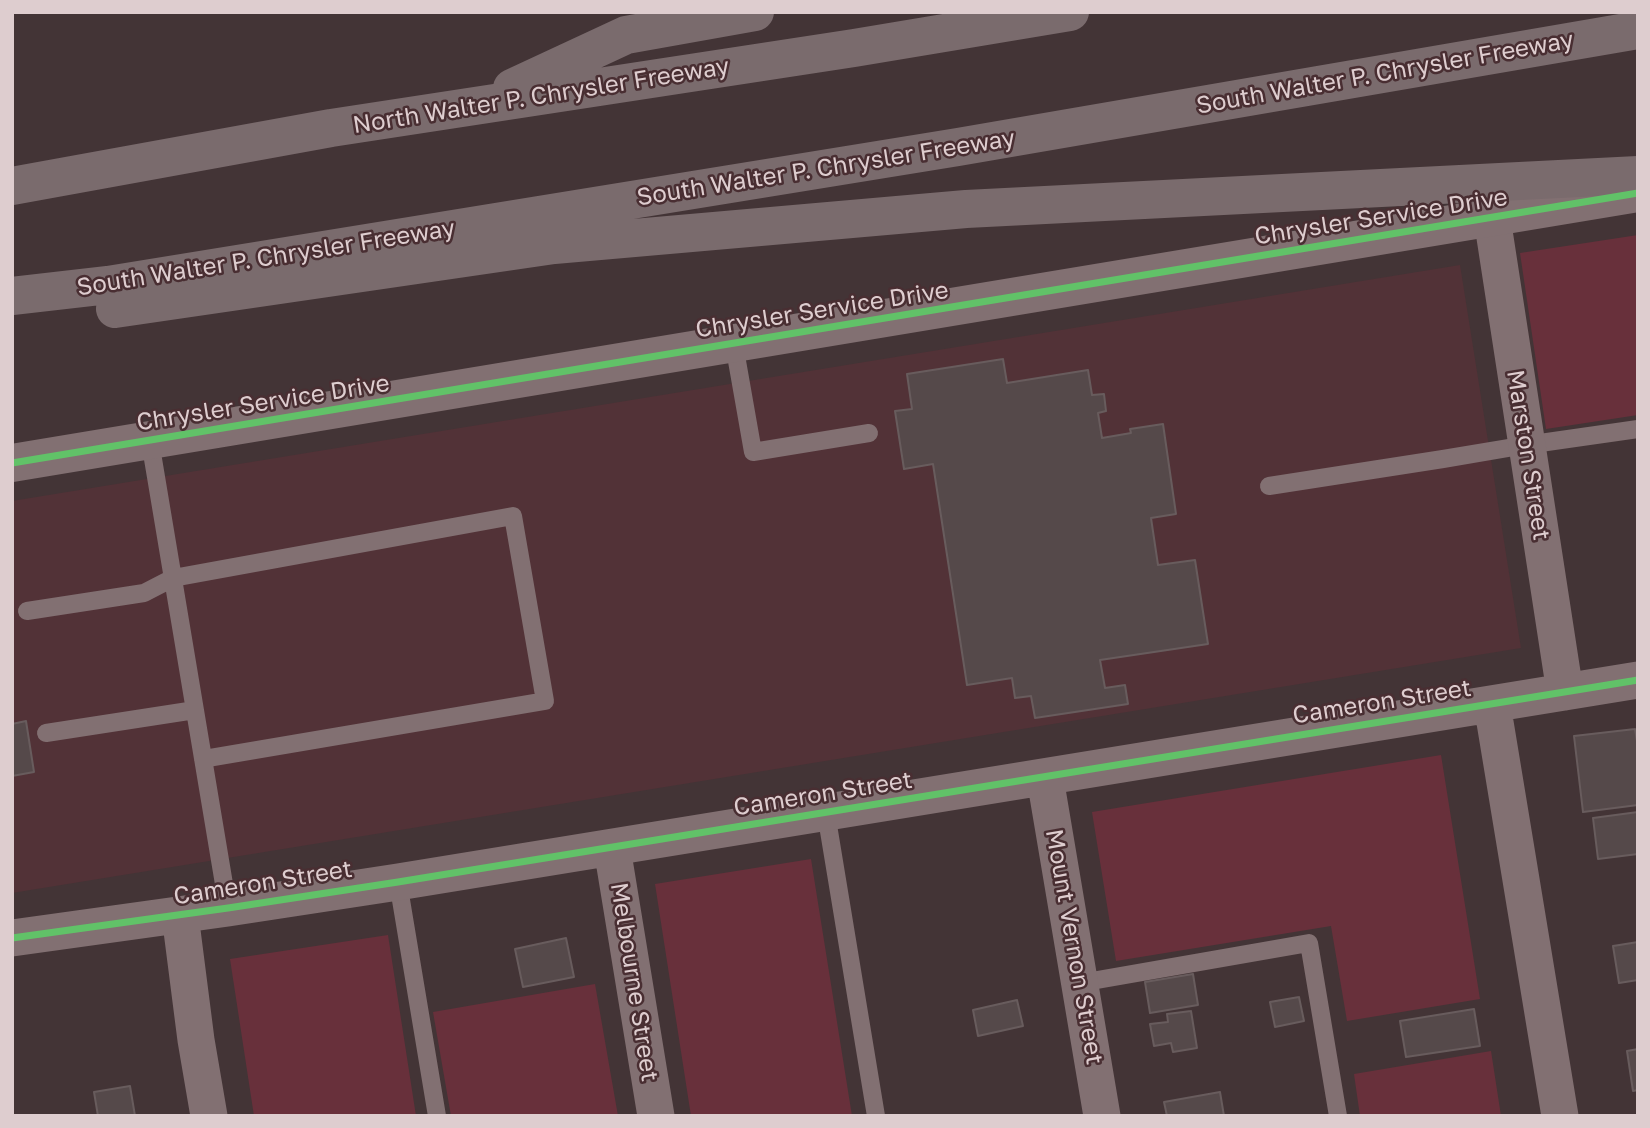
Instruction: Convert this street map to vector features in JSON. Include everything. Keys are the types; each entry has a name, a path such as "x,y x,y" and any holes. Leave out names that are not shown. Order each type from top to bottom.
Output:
{"highway":[{"path":"470,108 626,35 755,12"},
{"name":"North Walter P. Chrysler Freeway","path":"12,186 318,130 1070,12"},
{"name":"South Walter P. Chrysler Freeway","path":"12,297 122,283 917,153 1638,30"},
{"path":"12,297 120,310 554,245 637,237 966,209 1638,176"}],"street":[{"name":"Chrysler Service Drive","path":"12,463 1638,193"},
{"name":"Marston Street","path":"1492,218 1564,692"},
{"name":"Cameron Street","path":"12,938 398,882 1638,680"},
{"path":"1492,704 1560,1116"},
{"name":"Mount Vernon Street","path":"1045,778 1102,1116"},
{"name":"Melbourne Street","path":"612,848 656,1116"},
{"path":"180,915 209,1116"}],"lane":[{"path":"734,344 753,452 869,433"},
{"path":"1269,485 1638,429"},
{"path":"150,441 228,908"},
{"path":"27,611 144,593 173,578 513,516 545,701 203,759"},
{"path":"46,733 195,710"},
{"path":"826,813 876,1116"},
{"path":"398,882 437,1116"},
{"path":"1080,983 1309,943 1338,1116"}],"shaded area":[{"path":"1638,235 1638,415 1546,429 1520,253"},
{"path":"1460,265 1521,648 12,893 12,501"},
{"path":"1441,755 1480,999 1347,1021 1331,926 1116,961 1092,812"},
{"path":"811,859 852,1116 691,1116 655,884"},
{"path":"388,935 416,1116 254,1116 230,959"},
{"path":"595,984 618,1116 451,1116 433,1012"},
{"path":"1491,1051 1501,1116 1360,1116 1354,1074"}],"building":[{"path":"1003,359 1007,383 1088,370 1092,395 1104,394 1106,411 1098,413 1102,438 1131,433 1130,429 1163,424 1176,514 1151,518 1158,565 1195,560 1208,644 1100,660 1105,688 1125,685 1128,704 1035,718 1031,696 1015,698 1012,678 967,685 933,464 904,469 895,411 912,409 907,374"},
{"path":"26,721 34,772 12,776 12,724"},
{"path":"1635,729 1638,747 1638,805 1583,812 1574,736"},
{"path":"1638,812 1638,854 1598,859 1593,818"},
{"path":"566,938 574,977 523,987 515,949"},
{"path":"1638,942 1638,980 1619,983 1613,946"},
{"path":"1193,974 1198,1005 1150,1013 1145,982"},
{"path":"1299,997 1304,1021 1275,1027 1270,1002"},
{"path":"1017,1000 1023,1026 978,1036 973,1010"},
{"path":"1474,1009 1480,1046 1406,1057 1400,1021"},
{"path":"1191,1011 1197,1048 1173,1052 1171,1043 1154,1046 1150,1024 1168,1022 1167,1014"},
{"path":"1638,1049 1638,1090 1633,1091 1627,1051"},
{"path":"130,1086 135,1116 98,1116 94,1092"},
{"path":"1220,1092 1224,1116 1167,1116 1164,1102"}],"cycle path":[{"path":"12,463 1638,193"},
{"path":"12,938 398,882 1638,680"}]}
